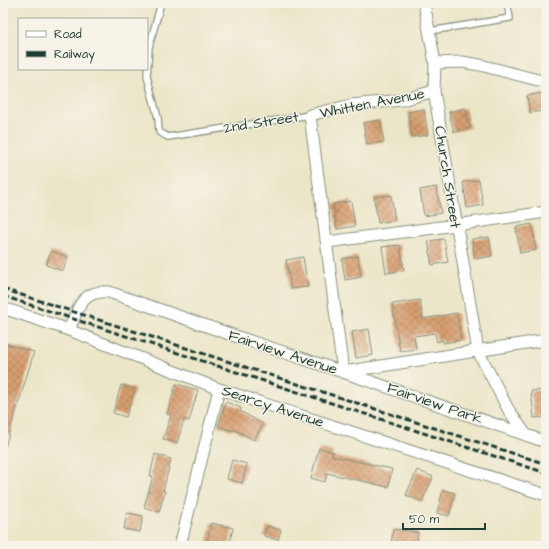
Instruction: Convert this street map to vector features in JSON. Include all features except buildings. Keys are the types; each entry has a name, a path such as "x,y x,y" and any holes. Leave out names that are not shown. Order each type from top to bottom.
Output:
{"street":[{"name":"Church Street","path":"424,3 430,31 434,63 434,91 478,351"},
{"path":"434,63 462,62 480,65 538,80"},
{"name":"Whitten Avenue","path":"310,115 351,105 402,100 434,91"},
{"name":"2nd Street","path":"310,115 343,372"},
{"path":"327,242 456,226 546,212"},
{"name":"Fairview Avenue","path":"69,330 82,301 92,293 100,291 109,292 343,372 546,340"},
{"name":"Searcy Avenue","path":"3,308 69,330 219,389 546,495"},
{"path":"478,351 508,409 526,435 546,442"},
{"name":"Fairview Park","path":"343,372 526,435"},
{"path":"180,546 219,389"}],"lane":[{"name":"2nd Street","path":"160,3 149,47 148,76 158,118 159,132 168,137 310,115"},
{"path":"430,31 510,18 507,3"}],"railway":[{"path":"3,289 546,464"},
{"path":"3,296 546,473"}]}
